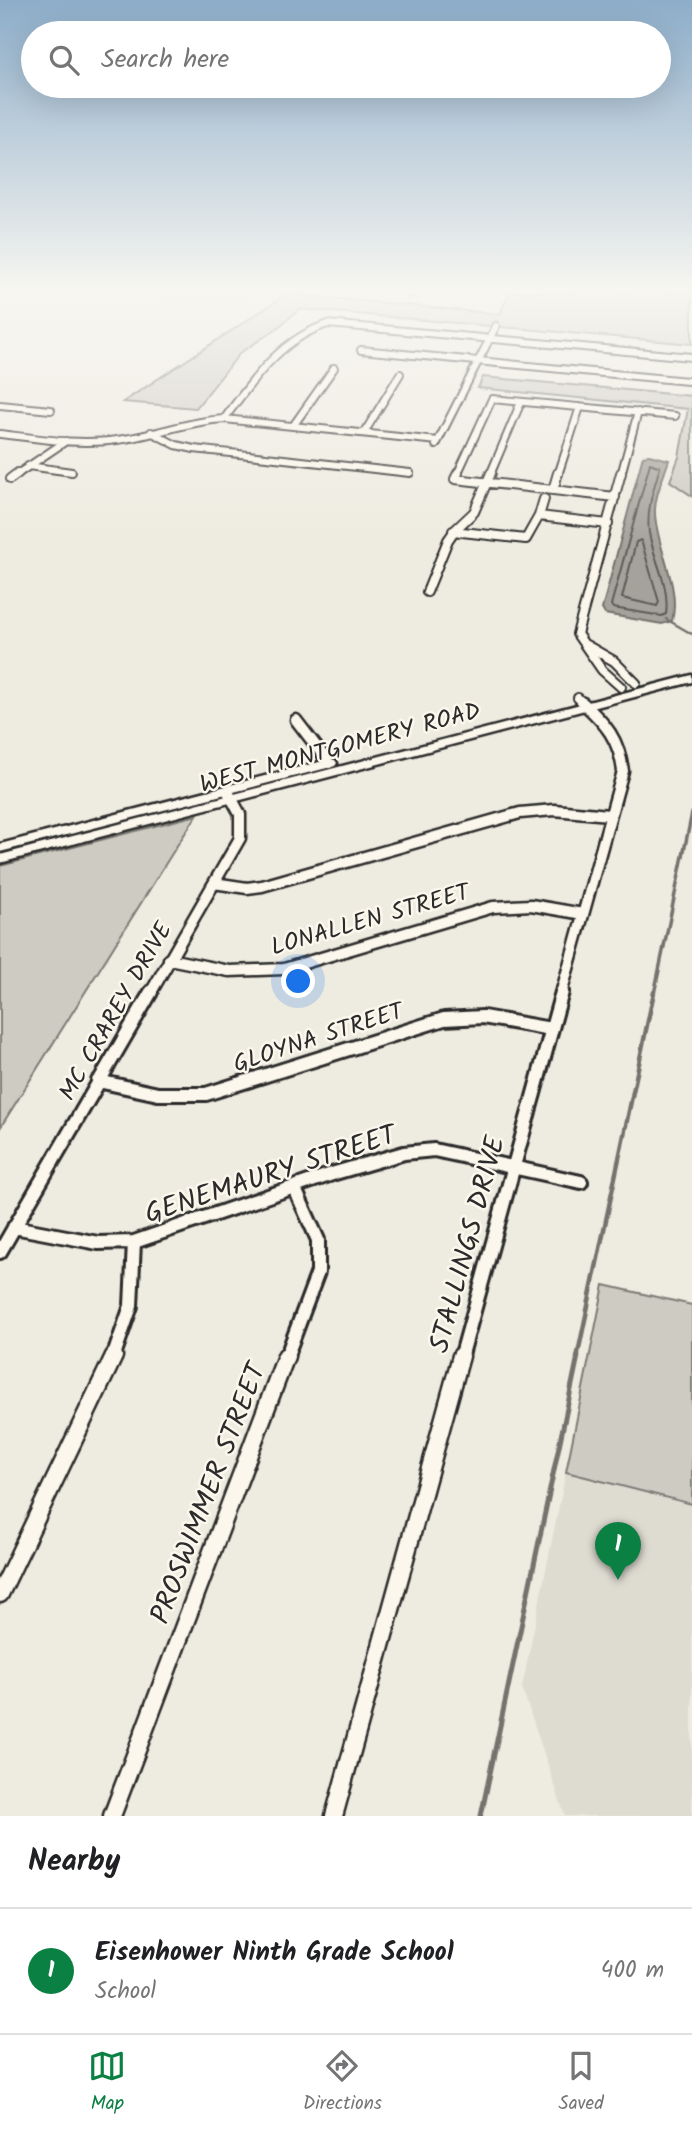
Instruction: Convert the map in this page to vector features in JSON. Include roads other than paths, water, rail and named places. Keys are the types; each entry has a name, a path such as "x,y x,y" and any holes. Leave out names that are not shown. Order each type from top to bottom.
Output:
{"main road":[{"name":"WEST MONTGOMERY ROAD","path":"0,859 230,794 582,702 621,687 692,669"},
{"name":"WEST MONTGOMERY ROAD","path":"0,848 230,794 329,763 692,678"}],"street":[{"path":"224,419 258,377"},
{"path":"293,426 328,377"},
{"path":"364,433 398,377"},
{"path":"0,434 103,442 190,422 224,419 437,443 471,377"},
{"path":"641,377 688,381"},
{"path":"615,497 455,479 492,399 675,416"},
{"path":"427,592 453,531 473,514 521,402"},
{"path":"0,405 51,410"},
{"path":"553,490 580,407"},
{"path":"621,687 602,670 577,634 638,412"},
{"path":"151,432 176,445 194,449 410,473"},
{"path":"10,479 66,441"},
{"path":"28,466 72,472"},
{"path":"453,531 526,539 539,516 544,499"},
{"path":"539,516 608,524"},
{"path":"583,643 614,661 636,683"},
{"name":"STALLINGS DRIVE","path":"334,1816 622,771 621,748 615,734 582,702"},
{"path":"296,720 329,763"},
{"name":"MC CRAREY DRIVE","path":"0,1252 240,838 242,822 230,794"},
{"path":"214,883 247,888 262,886 532,811 567,809 609,816"},
{"name":"LONALLEN STREET","path":"169,959 229,971 284,969 494,907 531,905 583,914"},
{"name":"GLOYNA STREET","path":"98,1081 158,1094 206,1094 444,1019 483,1017 551,1029"},
{"name":"GENEMAURY STREET","path":"14,1227 98,1243 134,1242 294,1187 404,1153 424,1151 444,1152 582,1182"},
{"name":"PROSWIMMER STREET","path":"112,1816 318,1272 318,1240 294,1187"},
{"path":"0,1594 119,1345 131,1312 135,1286 134,1242"}],"water":[{"path":"643,456 669,460 655,507 674,608 672,621 662,624 605,614 602,609"}],"waterway":[{"path":"666,619 692,634"},
{"path":"654,994 692,813"},
{"path":"577,1358 654,992"},
{"path":"481,1816 578,1356"}],"place":[{"name":"Eisenhower Ninth Grade School","path":"618,1580"}]}
